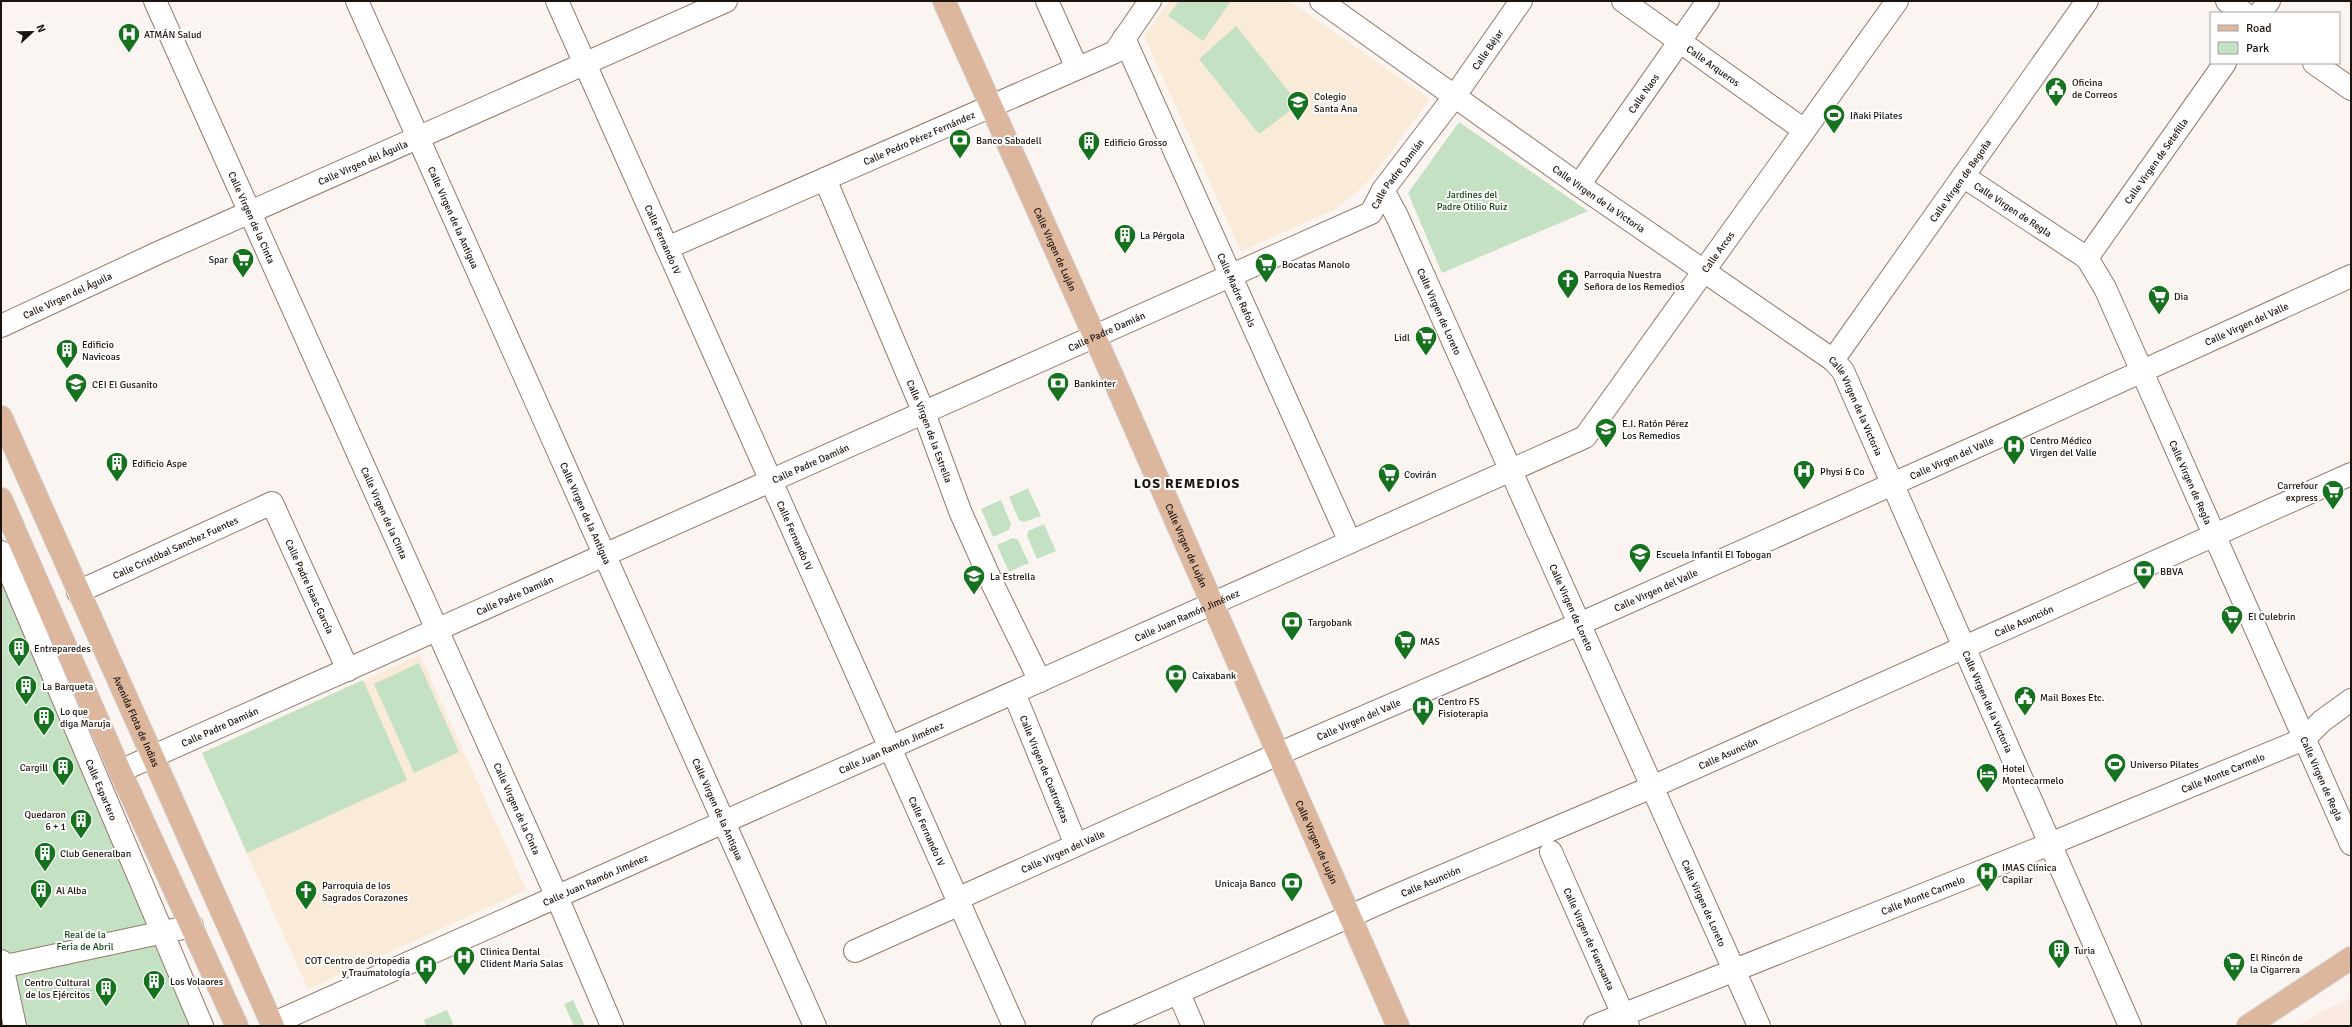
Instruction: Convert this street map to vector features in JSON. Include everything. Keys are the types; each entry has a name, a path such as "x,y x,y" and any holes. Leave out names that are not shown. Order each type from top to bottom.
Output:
{"main road":[{"name":"Calle Virgen de Luján","path":"944,1 990,107 1094,336 1398,1026"},
{"name":"Avenida Flota de Indias","path":"1,417 272,1025"},
{"path":"1,499 120,771 237,1026"},
{"path":"33,572 66,565"},
{"path":"192,926 225,918"},
{"path":"2248,1026 2351,958"}],"street":[{"name":"Calle Virgen de la Cinta","path":"155,1 557,897 612,1026"},
{"name":"Calle Virgen de la Antigua","path":"357,1 815,1026"},
{"name":"Calle Fernando IV","path":"557,1 1014,1026"},
{"name":"Calle Virgen del Águila","path":"1,326 250,212 726,1"},
{"path":"1047,1 1077,68"},
{"name":"Calle Pedro Pérez Fernández","path":"667,248 1115,52 1150,1"},
{"name":"Calle Béjar","path":"1454,97 1521,1"},
{"name":"Calle Arqueros","path":"1623,1 1804,130"},
{"name":"Calle Naos","path":"1578,185 1708,1"},
{"name":"Calle Arcos","path":"1511,471 1585,437 1897,1"},
{"name":"Calle Virgen de Begoña","path":"1833,360 2087,1"},
{"path":"2227,1 2243,12"},
{"path":"2261,12 2269,1"},
{"name":"Calle Virgen de la Victoria","path":"1328,3 1454,97 1703,272 1833,360 1843,371 1966,648 2130,1026"},
{"name":"Calle Madre Rafols","path":"1124,38 1350,542"},
{"name":"Calle Virgen de Setefilla","path":"2087,258 2224,64"},
{"path":"2315,64 2351,89"},
{"name":"Calle Padre Damián","path":"120,771 771,482 1371,213 1382,190 1454,97"},
{"name":"Calle Virgen de Regla","path":"1964,176 2087,258 2105,288 2351,844"},
{"name":"Calle Virgen de la Estrella","path":"824,179 924,413 960,511 993,585 1040,681"},
{"name":"Calle Virgen de Loreto","path":"1382,190 1396,216 1511,471 1578,624 1759,1026"},
{"name":"Calle Virgen del Valle","path":"855,951 1076,845 1278,754 1578,624 2143,372 2351,276"},
{"name":"Calle Juan Ramón Jiménez","path":"272,1025 1014,693 1211,603 1511,471"},
{"name":"Calle Asunción","path":"1103,1026 1178,994 1350,916 1652,788 2216,536 2351,474"},
{"name":"Calle Cristóbal Sanchez Fuentes","path":"78,592 272,503"},
{"name":"Calle Padre Isaac García","path":"272,503 348,670"},
{"name":"Calle Espartero","path":"1,552 6,578 202,1026"},
{"path":"6,578 33,572"},
{"name":"Calle Virgen de Cuatrovitas","path":"1014,693 1076,845"},
{"name":"Calle Monte Carmelo","path":"1595,1026 1626,1020 1734,971 2050,844 2304,739 2322,721 2351,700"},
{"name":"Calle Virgen de Fuensanta","path":"1551,852 1626,1020"},
{"path":"15,1026 1,965 192,926"},
{"path":"1178,994 1193,1026"}],"shaded area":[{"name":"Colegio Santa Ana","path":"1169,1 1290,1 1430,99 1372,177 1354,195 1334,210 1241,251 1144,36"},
{"path":"420,655 526,890 308,989 202,753"},
{"path":"2351,998 2351,1026 2298,1026 2318,1013"}],"green space":[{"path":"1179,1 1231,1 1203,41 1168,16"},
{"path":"1236,26 1299,104 1259,134 1199,59"},
{"name":"Jardines del Padre Otilio Ruiz","path":"1459,122 1588,211 1442,273 1408,193"},
{"path":"1028,488 1041,516 1024,522 1019,520 1009,497"},
{"path":"1001,500 1011,524 1009,530 993,537 981,509"},
{"path":"1044,524 1056,551 1037,559 1027,536 1028,531"},
{"name":"Real de la Feria de Abril","path":"1,534 215,1026 1,1026"},
{"path":"1013,538 1018,540 1029,563 1009,572 997,545"},
{"path":"419,663 459,752 414,773 374,684"},
{"path":"363,680 407,780 247,853 202,753"},
{"path":"573,1000 585,1026 574,1026 564,1004"},
{"path":"447,1010 454,1026 426,1026 424,1020"}],"place":[{"name":"ATMÁN Salud","path":"129,54"},
{"name":"Oficina de Correos","path":"2056,108"},
{"name":"Colegio Santa Ana","path":"1298,122"},
{"name":"Iñaki Pilates","path":"1834,134"},
{"name":"Banco Sabadell","path":"960,160"},
{"name":"Edificio Grosso","path":"1089,162"},
{"name":"La Pérgola","path":"1125,254"},
{"name":"Spar","path":"243,278"},
{"name":"Bocatas Manolo","path":"1266,284"},
{"name":"Parroquia Nuestra Señora de los Remedios","path":"1568,300"},
{"name":"Dia","path":"2159,316"},
{"name":"Lidl","path":"1426,356"},
{"name":"Edificio Navicoas","path":"67,370"},
{"name":"Bankinter","path":"1058,402"},
{"name":"CEI El Gusanito","path":"76,404"},
{"name":"E.I. Ratón Pérez Los Remedios","path":"1606,448"},
{"name":"Centro Médico Virgen del Valle","path":"2014,466"},
{"name":"Edificio Aspe","path":"117,482"},
{"name":"Physi & Co","path":"1804,490"},
{"name":"Covirán","path":"1389,494"},
{"name":"Carrefour express","path":"2333,510"},
{"name":"Escuela Infantil El Tobogan","path":"1640,574"},
{"name":"BBVA","path":"2144,590"},
{"name":"La Estrella","path":"974,596"},
{"name":"El Culebrin","path":"2232,636"},
{"name":"Targobank","path":"1292,642"},
{"name":"MAS","path":"1405,660"},
{"name":"Entreparedes","path":"19,668"},
{"name":"Caixabank","path":"1176,694"},
{"name":"La Barqueta","path":"26,706"},
{"name":"Mail Boxes Etc.","path":"2025,716"},
{"name":"Centro FS Fisioterapia","path":"1423,726"},
{"name":"Lo que diga Maruja","path":"44,736"},
{"name":"Universo Pilates","path":"2115,784"},
{"name":"Cargill","path":"63,786"},
{"name":"Hotel Montecarmelo","path":"1987,794"},
{"name":"Quedaron 6 + 1","path":"81,840"},
{"name":"Club Generalban","path":"45,872"},
{"name":"IMAS Clínica Capilar","path":"1987,892"},
{"name":"Unicaja Banco","path":"1292,902"},
{"name":"Al Alba","path":"41,910"},
{"name":"Parroquia de los Sagrados Corazones","path":"306,910"},
{"name":"Turia","path":"2059,970"},
{"name":"Clinica Dental Clident María Salas","path":"464,976"},
{"name":"El Rincón de la Cigarrera","path":"2234,982"},
{"name":"COT Centro de Ortopedia y Traumatología","path":"426,986"},
{"name":"Los Volaores","path":"154,1000"},
{"name":"Centro Cultural de los Ejércitos","path":"106,1008"}],"district":[{"name":"LOS REMEDIOS","path":"1187,483"}]}
